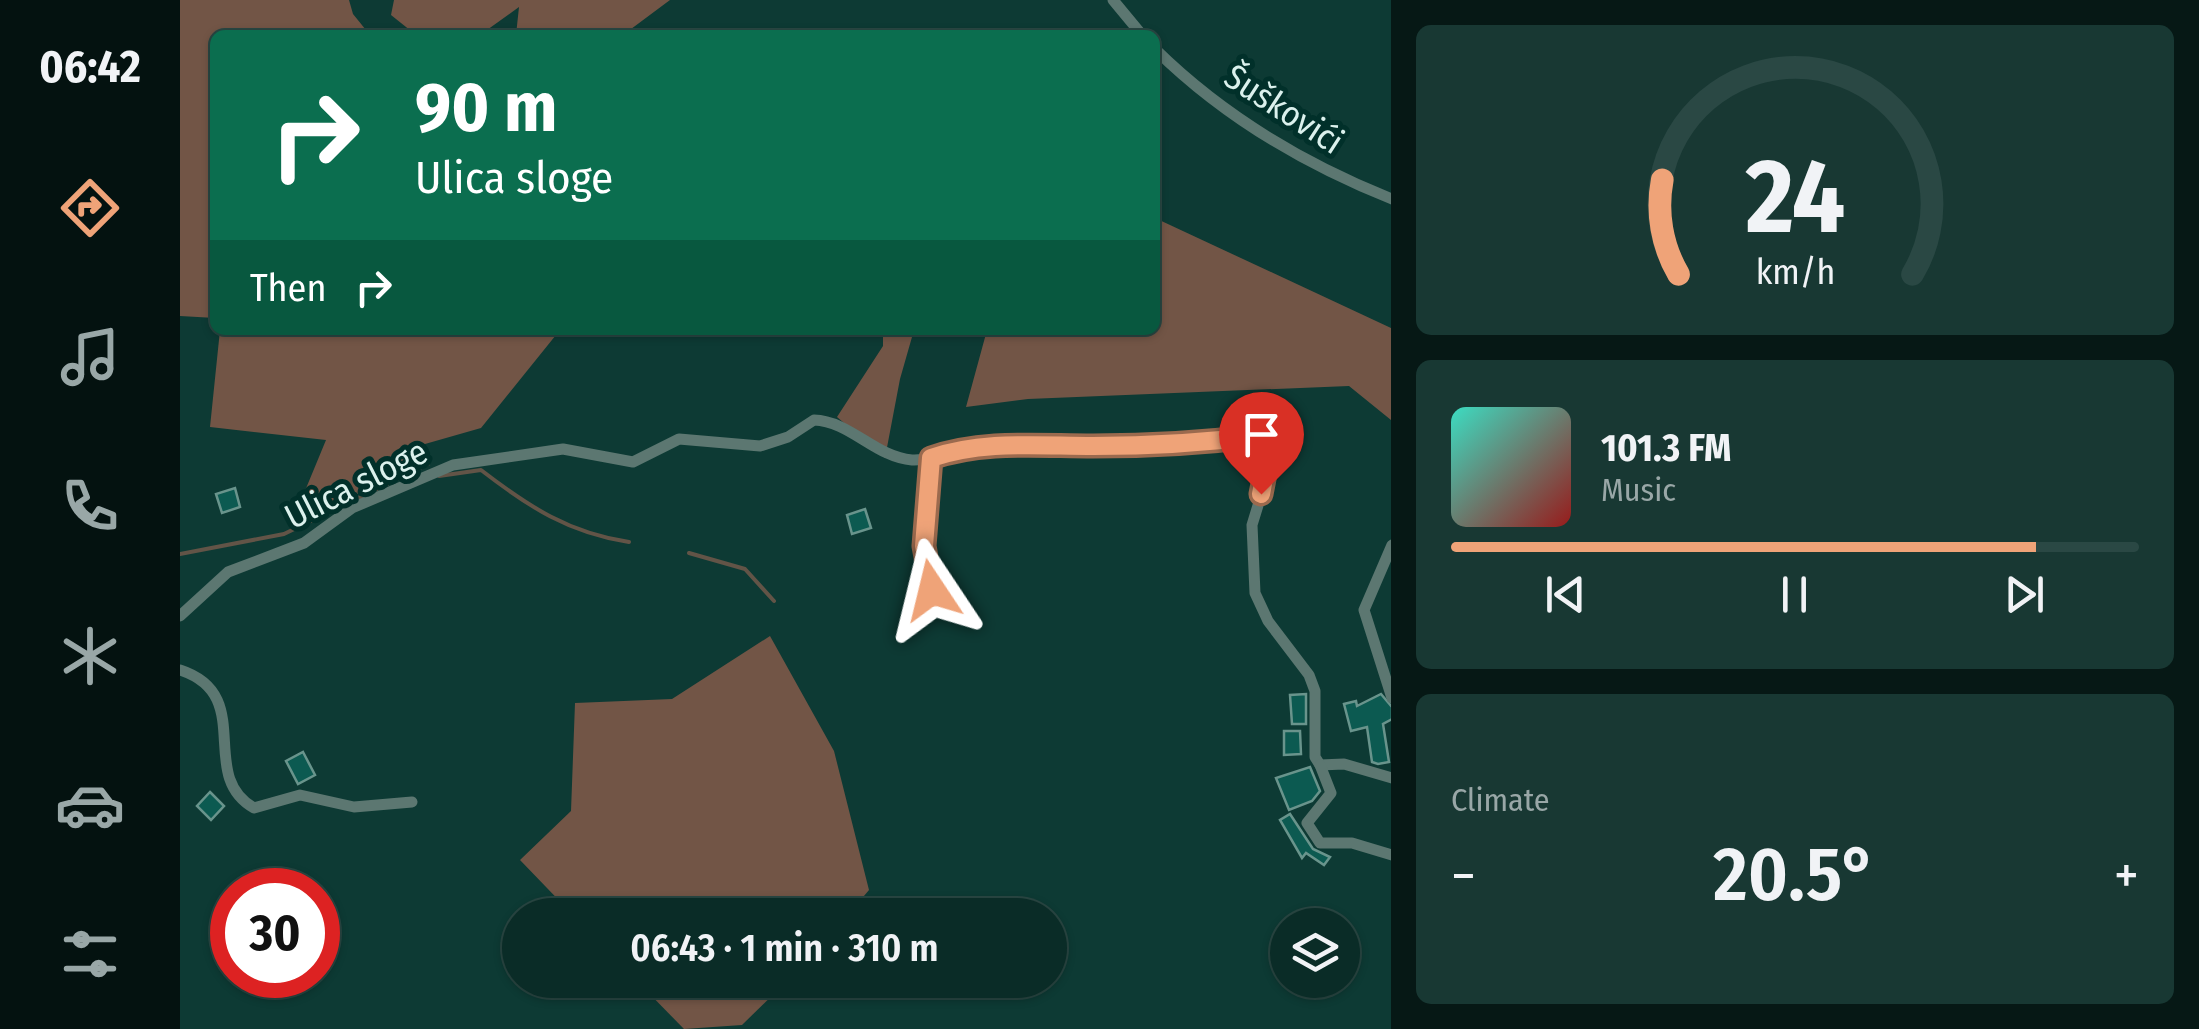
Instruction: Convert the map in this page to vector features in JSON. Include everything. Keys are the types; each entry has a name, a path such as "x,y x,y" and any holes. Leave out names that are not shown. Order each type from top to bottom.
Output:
{"street":[{"path":"1112,0 1138,30"},
{"name":"Šuškovići","path":"1160,52 1220,104 1286,149 1391,199"},
{"name":"Ulica sloge","path":"180,616 228,572 304,543 352,508 453,465 563,449 633,462 679,439 760,446 788,436 814,420 840,426 894,456 931,458 974,446 1098,446 1257,436 1266,440 1270,463 1250,546 1255,593 1268,621 1310,675 1315,691 1315,757 1320,765"},
{"path":"931,458 924,546 932,590"},
{"path":"1391,546 1380,562 1364,610 1391,695"},
{"path":"180,670 206,684 218,702 226,725 227,776 244,802 260,809 300,795 354,807 412,802"},
{"path":"1391,778 1344,764 1320,765 1330,792 1307,823 1310,834 1320,843 1352,843 1391,855"}],"shaded area":[{"path":"180,0 349,0 353,14 366,30 210,30 210,318 180,316"},
{"path":"394,0 670,0 630,30 517,30 519,7 487,30 410,30 391,15"},
{"path":"1160,220 1391,328 1391,420 1349,386 1028,399 966,407 986,335 1160,335"},
{"path":"219,335 556,335 481,428 425,444 405,468 341,503 295,515 326,440 210,427"},
{"path":"883,335 913,335 885,458 837,417 883,346"},
{"path":"770,636 834,751 869,890 862,898 557,898 520,860 571,811 575,703 672,699"},
{"path":"654,998 770,998 742,1025 684,1029"}],"building":[{"path":"235,488 240,507 222,513 216,494"},
{"path":"865,509 871,528 852,534 847,515"},
{"path":"1306,694 1306,724 1292,724 1290,695"},
{"path":"1381,694 1391,706 1391,720 1383,724 1389,762 1372,762 1367,727 1351,731 1344,704 1356,701 1357,706"},
{"path":"1284,731 1300,731 1301,754 1284,755"},
{"path":"303,752 315,775 298,784 286,761"},
{"path":"1310,767 1320,791 1312,801 1289,810 1276,778"},
{"path":"210,792 224,806 211,820 197,806"},
{"path":"1290,814 1313,849 1330,857 1324,865 1306,853 1302,858 1280,820"}],"waterway":[{"path":"180,554 284,534 428,464"},
{"path":"439,476 481,470 516,496 568,525 629,542"},
{"path":"689,553 745,569 774,601"}],"route":[{"path":"932,590 924,546 924,523 931,496 931,458 949,452 974,446 1098,446 1257,436 1266,440 1270,448 1261,494"}]}
